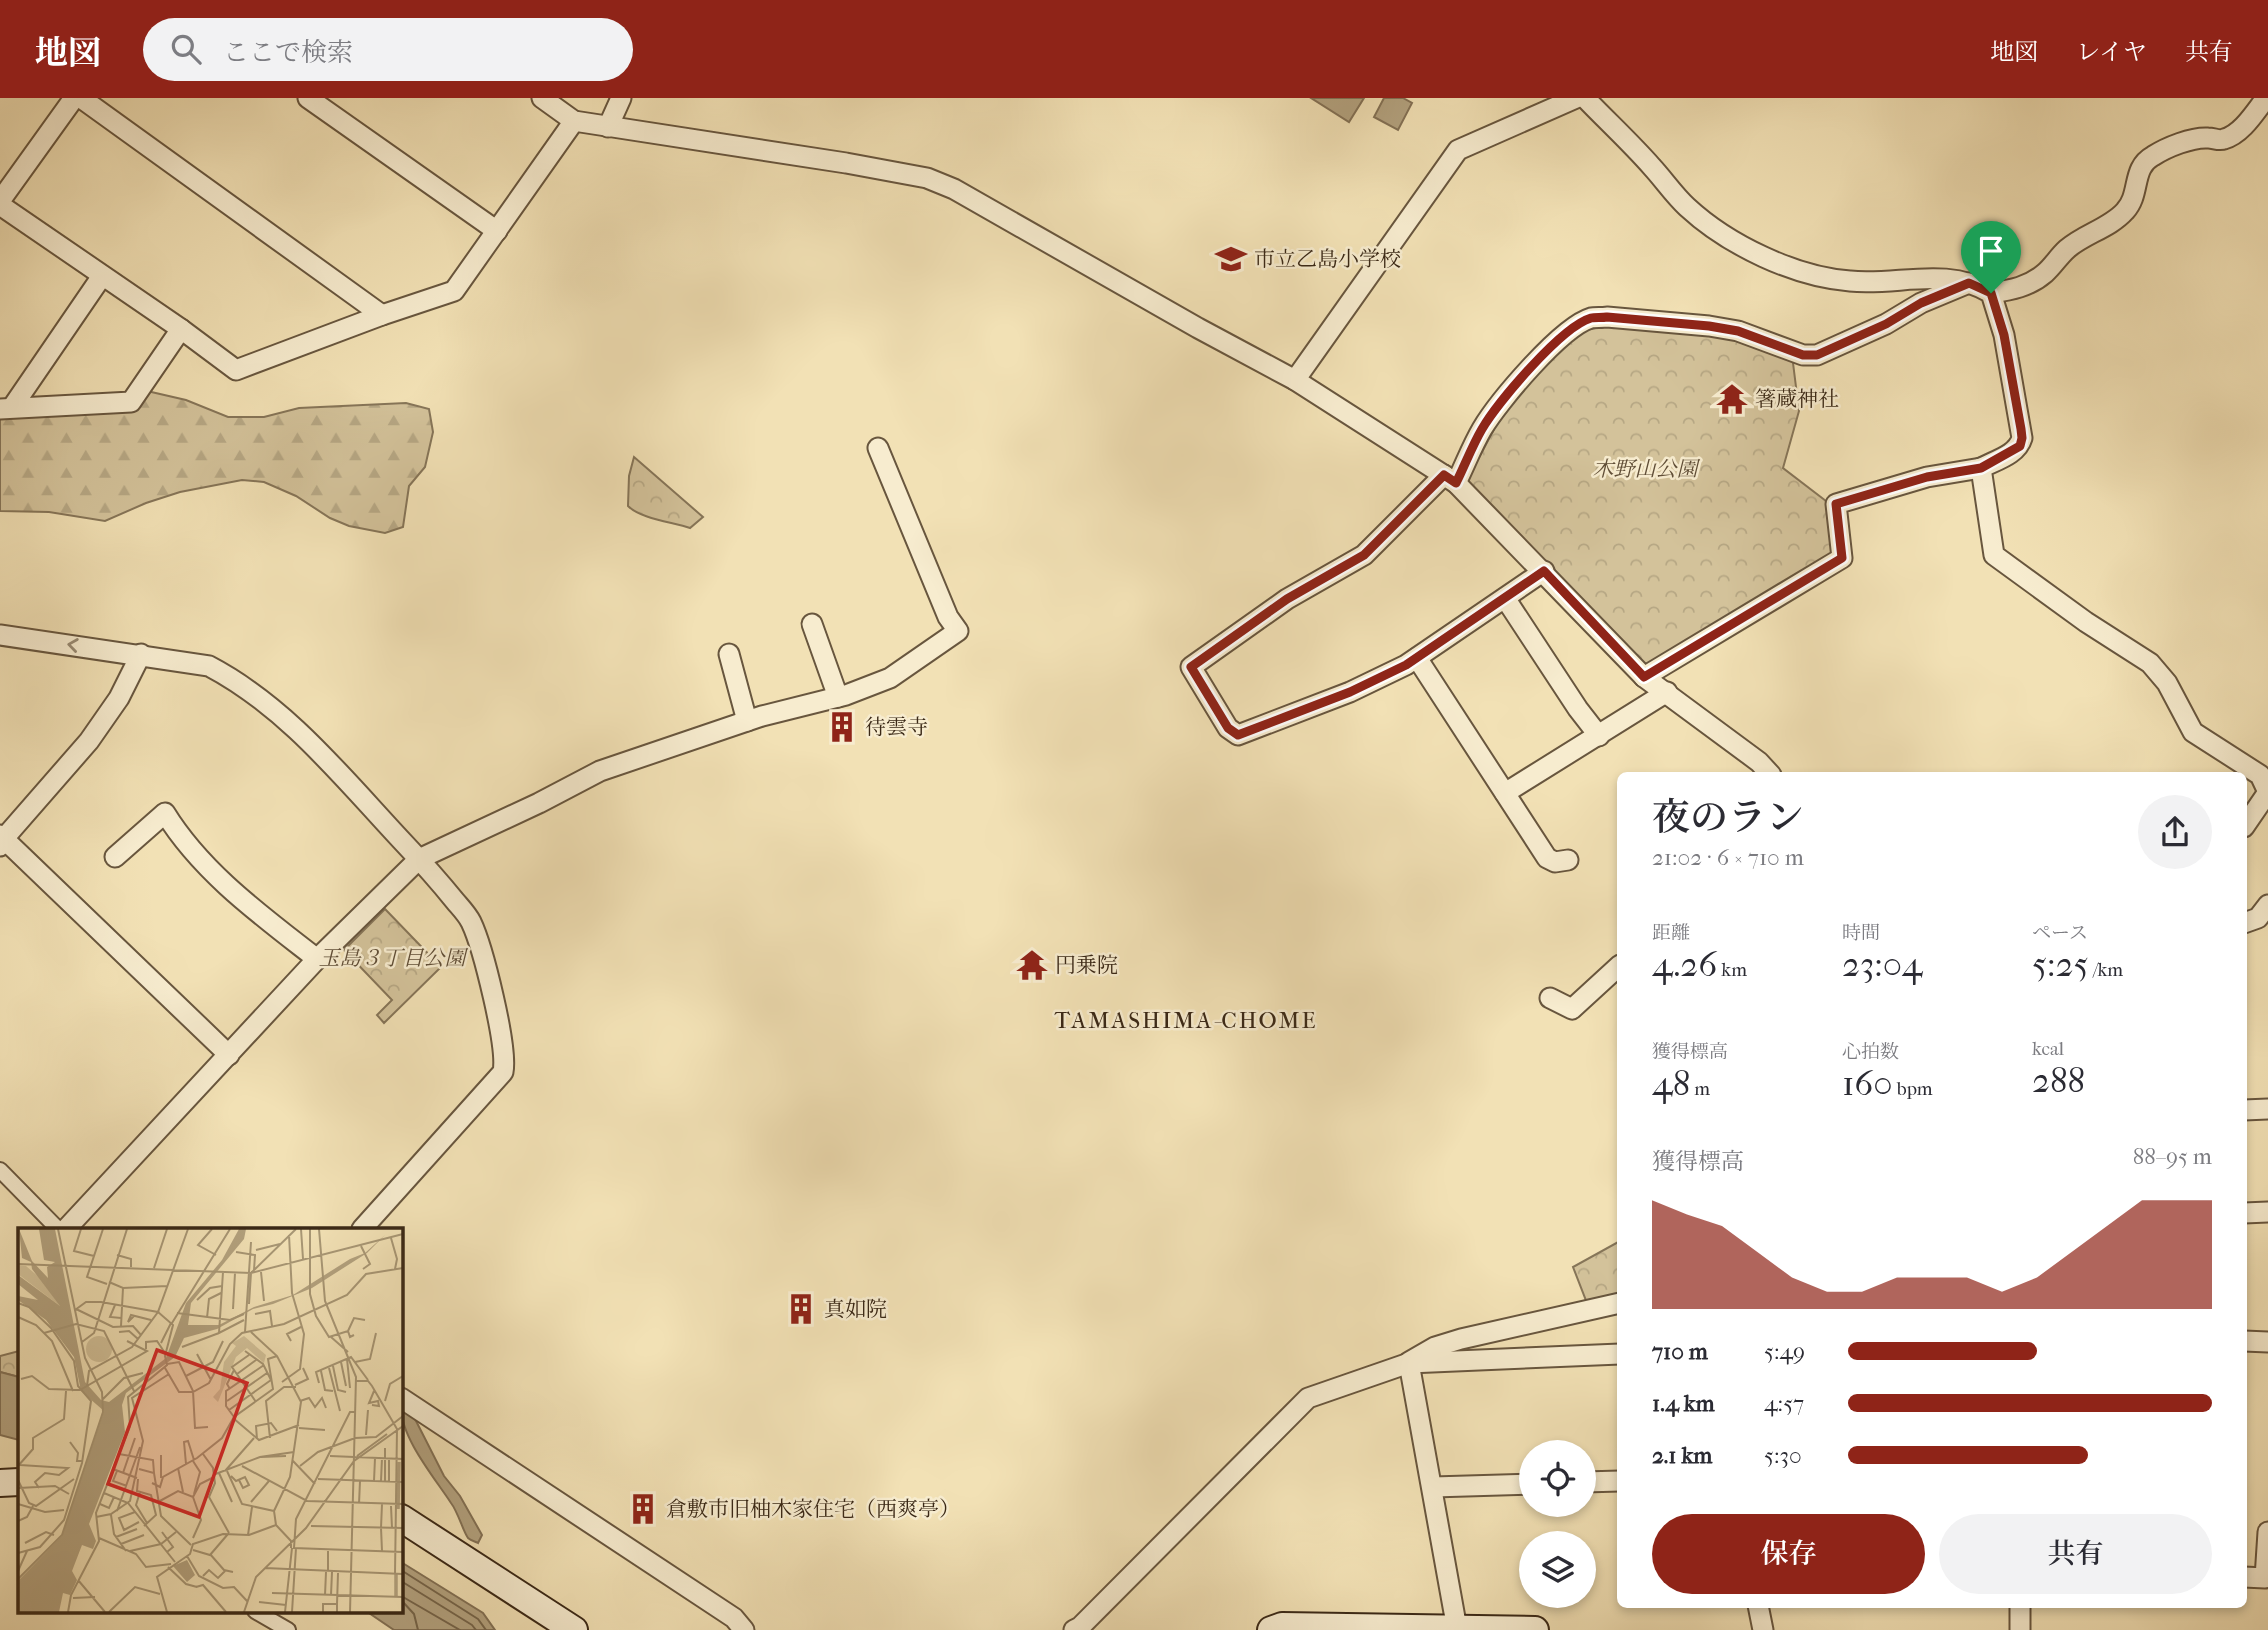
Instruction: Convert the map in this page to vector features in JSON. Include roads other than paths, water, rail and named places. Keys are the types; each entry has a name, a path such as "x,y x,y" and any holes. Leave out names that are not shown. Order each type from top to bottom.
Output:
{"main road":[{"path":"0,1483 18,1482"},
{"path":"402,1519 574,1630"},
{"path":"1271,1630 1282,1626 1535,1630"}],"street":[{"path":"74,98 0,203 236,370 454,291 574,121"},
{"path":"81,98 382,315"},
{"path":"308,98 497,231"},
{"path":"542,98 574,121 846,163 927,178 945,185 1295,380 1450,479 1544,571 1644,677 1759,762 1768,772"},
{"path":"608,127 621,98"},
{"path":"1585,98 1651,166 1687,208 1728,237 1764,257 1811,275 1851,282 1931,277 1954,279 1991,293 2034,281 2066,249 2125,211 2135,195 2138,172 2153,155 2195,139 2221,140 2232,135 2248,121 2266,98"},
{"path":"1295,380 1458,149 1564,100"},
{"path":"6,408 102,275"},
{"path":"1544,571 1406,665 1350,692 1238,735 1228,728 1191,667 1287,599 1364,555 1450,479 1505,397 1539,359 1590,318 1607,317 1709,326 1738,331 1803,355 1817,355 1886,324 1921,303 1969,283"},
{"path":"1644,677 1842,558 1836,504 1927,477 1981,468 2020,446 2022,438 2004,335 1991,293"},
{"path":"6,408 131,402 181,329"},
{"path":"67,1228 317,959 419,859 539,803 600,771 747,721 838,697 890,678 958,631 948,617 878,447"},
{"path":"1981,468 1994,555 2087,622 2150,663 2167,683 2193,733 2260,775 2268,792 2247,823"},
{"path":"1505,598 1578,709 1599,736"},
{"path":"812,624 838,697"},
{"path":"0,635 209,666 231,678 295,727 419,859 470,920 484,959 505,1061 503,1072 363,1228"},
{"path":"141,654 119,698 89,741 2,840 229,1055"},
{"path":"729,654 747,721"},
{"path":"1417,658 1547,858 1555,862 1568,860"},
{"path":"1505,793 1667,692"},
{"path":"115,858 164,813 178,835 245,903 317,959"},
{"path":"1550,998 1572,1009 1617,968"},
{"path":"2247,1111 2268,1109"},
{"path":"0,1170 57,1228"},
{"path":"2247,1213 2268,1212"},
{"path":"1074,1630 1128,1580 1308,1398 1409,1363 1434,1347 1617,1304"},
{"path":"2247,1341 2268,1342"},
{"path":"1409,1363 1617,1354"},
{"path":"1409,1363 1457,1629"},
{"path":"402,1399 734,1618 744,1630"},
{"path":"1596,1482 1617,1481"},
{"path":"1433,1487 1519,1484"},
{"path":"2247,1577 2265,1578 2268,1532"},
{"path":"1759,1608 1763,1630"},
{"path":"2020,1608 2020,1630"},
{"path":"257,1612 288,1630"}],"water":[{"path":"1311,98 1364,98 1349,122"},
{"path":"1384,98 1403,98 1412,103 1398,130 1374,117"},
{"path":"0,1372 18,1377 18,1440 0,1435"},
{"path":"402,1408 414,1417 444,1476 460,1496 482,1535 478,1543 468,1538 454,1507 406,1431"},
{"path":"402,1563 483,1613 495,1630 394,1630 367,1612 402,1612"}],"place":[{"name":"市立乙島小学校","path":"1231,259"},
{"name":"箸蔵神社","path":"1732,399"},
{"name":"待雲寺","path":"842,727"},
{"name":"円乗院","path":"1032,965"},
{"name":"真如院","path":"801,1309"},
{"name":"倉敷市旧柚木家住宅（西爽亭）","path":"643,1509"}],"district":[{"name":"TAMASHIMA-CHOME","path":"1186,1020"}],"park label":[{"name":"木野山公園","path":"1645,469"},
{"name":"玉島３丁目公園","path":"392,958"}]}
